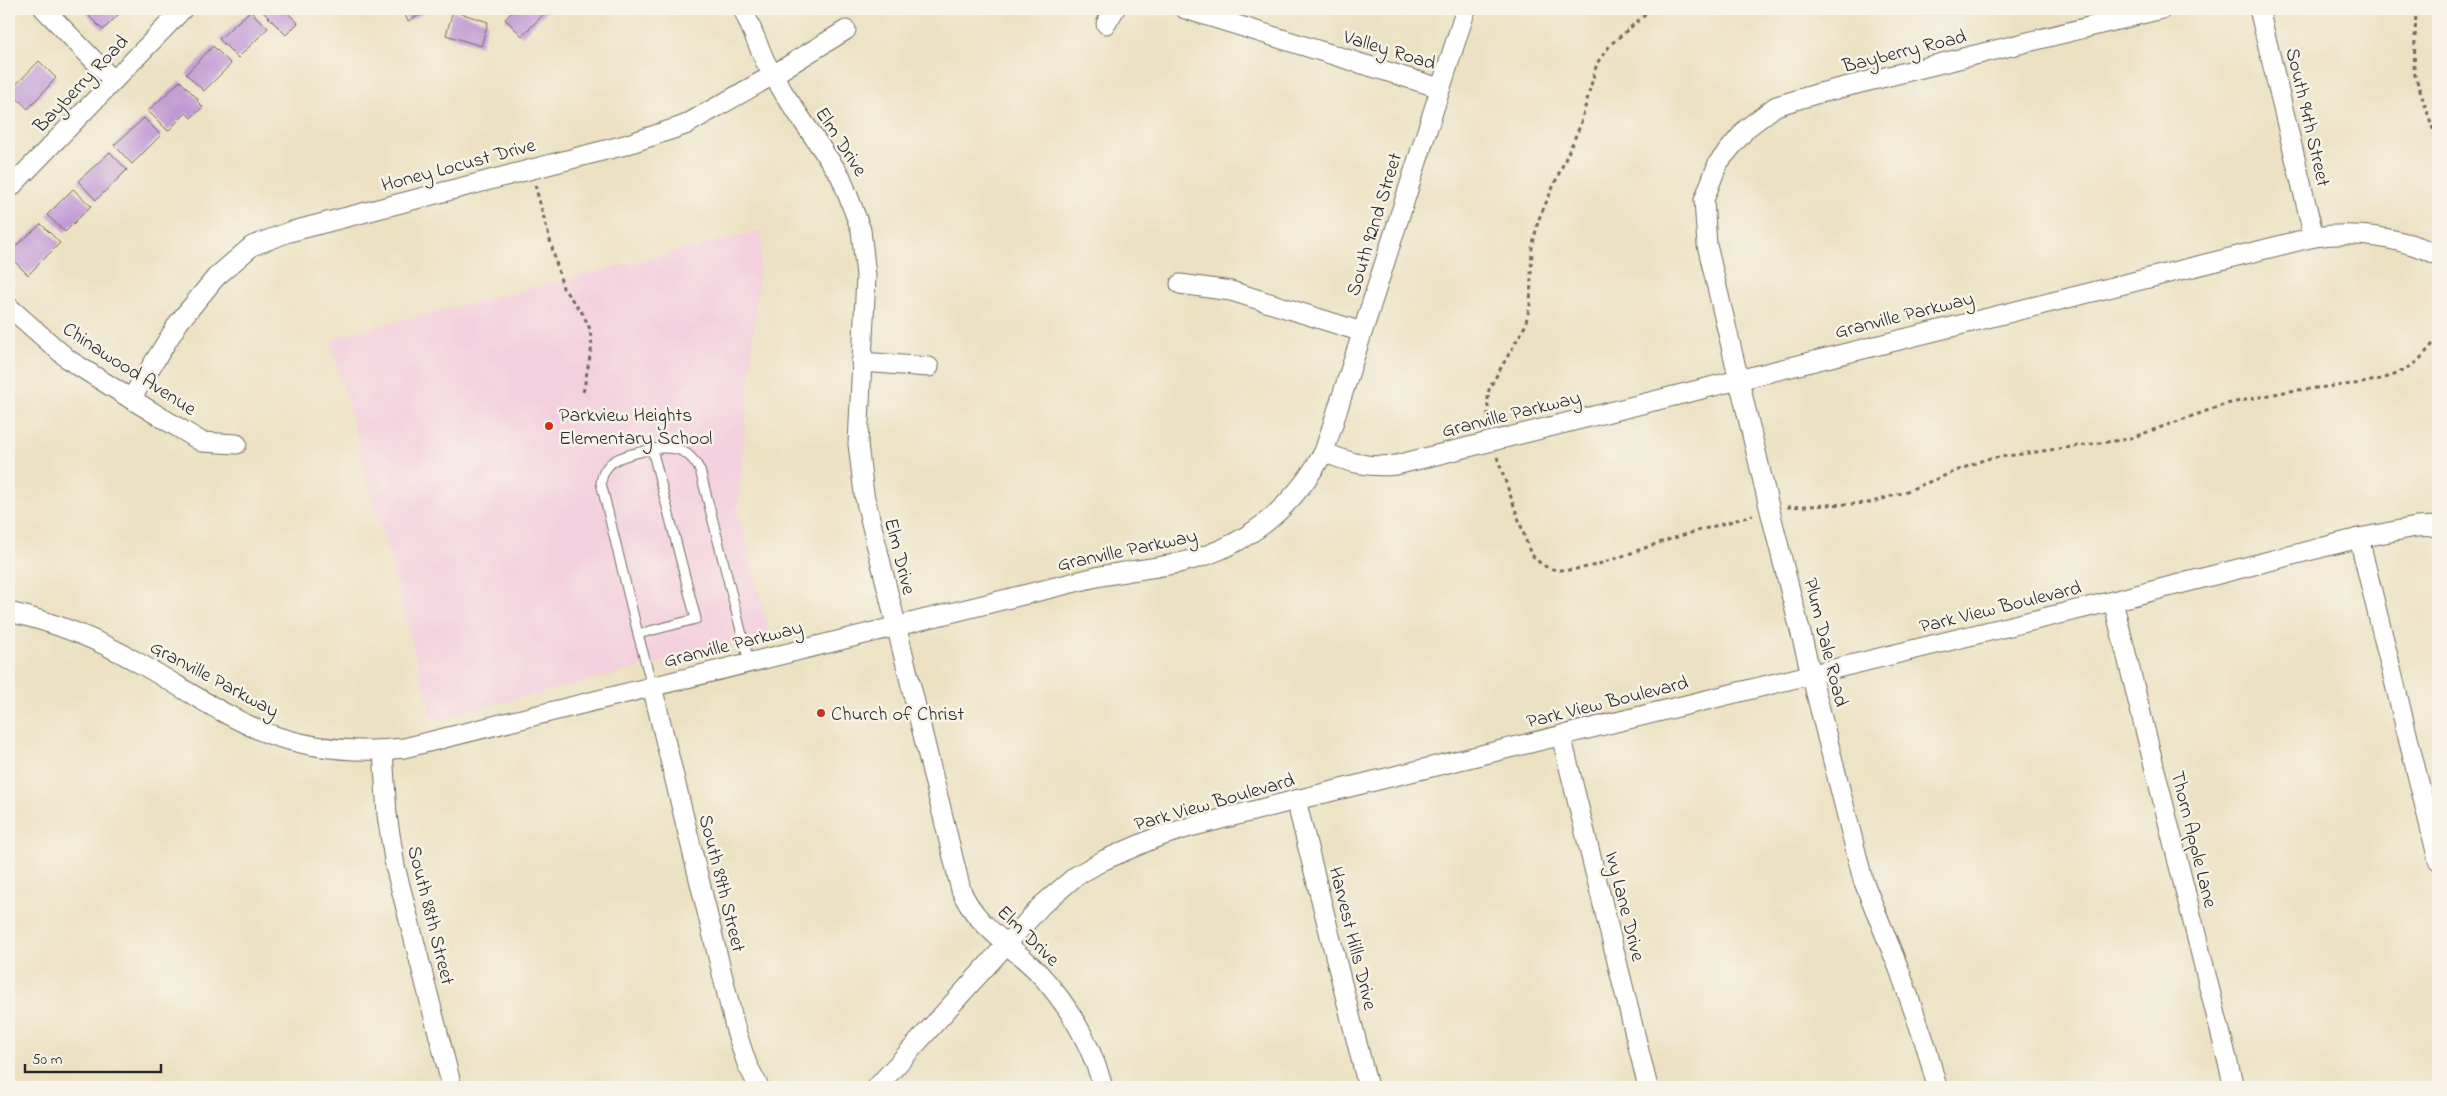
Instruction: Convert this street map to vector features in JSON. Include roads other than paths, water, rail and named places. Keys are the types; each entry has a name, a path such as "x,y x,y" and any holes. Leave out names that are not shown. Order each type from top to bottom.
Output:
{"street":[{"path":"44,9 113,80"},
{"name":"Bayberry Road","path":"9,189 184,9"},
{"name":"Elm Drive","path":"743,9 757,45 773,75 834,164 849,194 864,242 865,268 858,444 864,494 962,890 972,910 1037,972 1070,1013 1092,1056 1103,1087"},
{"name":"Valley Road","path":"1185,9 1440,88"},
{"name":"South 92nd Street","path":"1324,452 1466,9"},
{"name":"Bayberry Road","path":"1704,200 1718,163 1747,128 1776,106 1816,94 2162,9"},
{"name":"South 94th Street","path":"2260,9 2314,237"},
{"name":"Honey Locust Drive","path":"131,400 179,322 216,277 252,246 289,232 625,145 677,128 773,75 846,30"},
{"name":"Plum Dale Road","path":"1704,200 1707,245 1738,379 1863,880 1899,969 1926,1046 1937,1087"},
{"name":"Granville Parkway","path":"9,612 85,636 138,663 212,707 270,734 337,749 383,750 441,740 1092,578 1182,562 1219,550 1243,538 1274,516 1303,487 1324,452 1354,464 1367,466 1396,465 2314,237 2344,234 2382,238 2416,246 2438,255"},
{"path":"1180,284 1231,291 1362,332"},
{"name":"Chinawood Avenue","path":"9,307 69,360 131,400 202,442 237,444"},
{"path":"861,362 929,367"},
{"name":"Park View Boulevard","path":"877,1087 1006,944 1058,890 1076,876 1104,860 1156,838 1190,827 1296,800 2113,601 2359,538 2416,527 2438,526"},
{"path":"2359,538 2435,833 2438,860"},
{"name":"Thorn Apple Lane","path":"2113,601 2234,1087"},
{"name":"South 89th Street","path":"652,686 736,1031 747,1064 759,1087"},
{"name":"Ivy Lane Drive","path":"1561,736 1648,1087"},
{"name":"South 88th Street","path":"383,750 387,814 395,866 452,1087"},
{"name":"Harvest Hills Drive","path":"1296,800 1368,1087"}],"lane":[{"path":"652,686 601,483 604,471 612,461 652,449 675,447 690,456 700,470 749,662"},
{"path":"638,634 696,619 652,449"}],"place":[{"name":"Parkview Heights Elementary School","path":"549,426"},
{"name":"Church of Christ","path":"821,713"}]}
